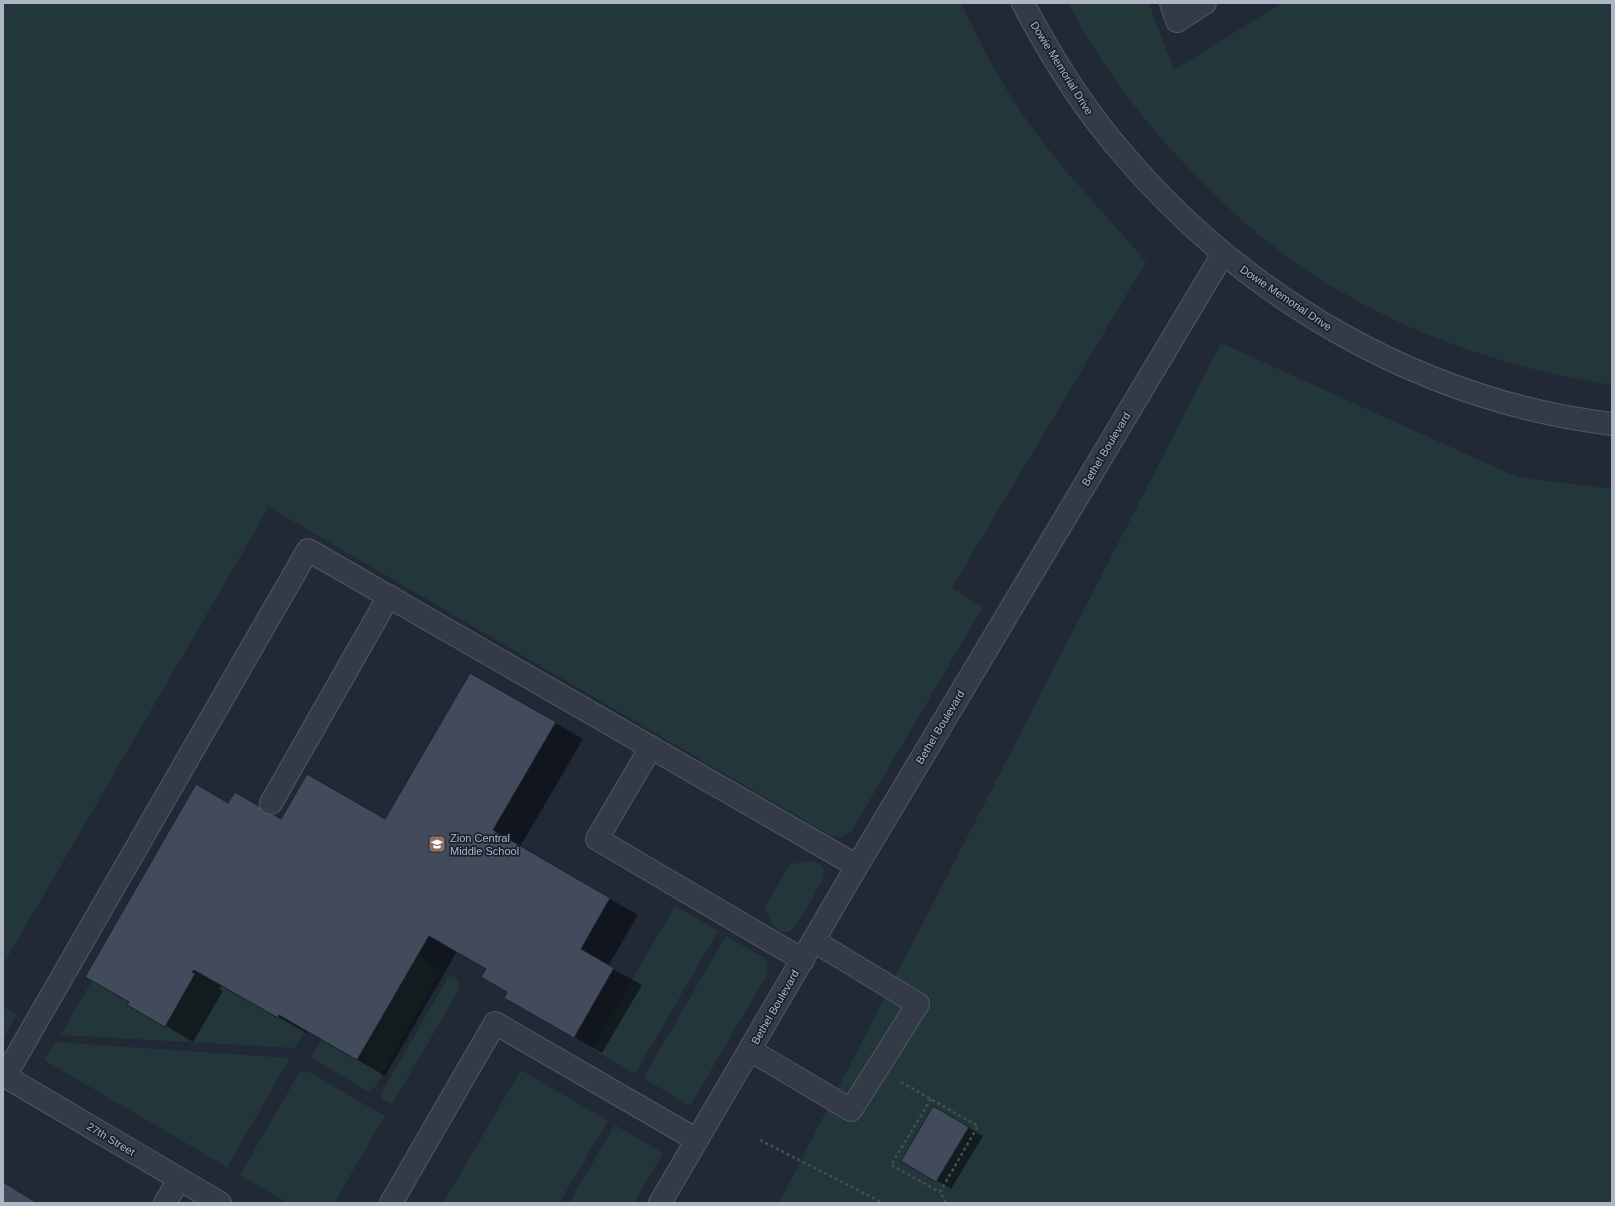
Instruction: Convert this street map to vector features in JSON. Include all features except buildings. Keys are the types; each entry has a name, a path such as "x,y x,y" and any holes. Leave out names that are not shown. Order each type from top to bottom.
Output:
{"street":[{"name":"Dowie Memorial Drive","path":"1023,3 1041,37 1066,78 1122,154 1187,223 1223,254 1262,284 1340,334 1381,355 1423,373 1466,390 1510,404 1612,424"},
{"path":"1171,3 1177,21 1205,3"},
{"name":"Bethel Boulevard","path":"660,1203 857,866 1223,254"},
{"path":"4,1076 308,550 857,866"},
{"path":"271,803 389,596"},
{"path":"651,747 597,839 808,950 918,1004 851,1110 750,1050"},
{"path":"391,1203 495,1023 697,1140"},
{"name":"27th Street","path":"4,1076 220,1203"},
{"path":"166,1203 179,1179"}],"path":[{"path":"877,1069 978,1126 940,1192"},
{"path":"931,1099 891,1165 940,1192 946,1203"},
{"path":"760,1140 883,1203"}],"shaded area":[{"path":"3,3 961,3 996,72 1027,121 1065,169 1146,262 952,588 983,607 851,832 841,837 831,836 269,507 3,965"},
{"path":"1068,3 1149,3 1174,70 1282,3 1612,3 1612,385 1577,379 1507,362 1439,339 1405,325 1373,309 1319,279 1297,264 1276,249 1236,215 1199,179 1149,124 1105,66"},
{"path":"1221,343 1517,477 1612,489 1612,1203 779,1203"},
{"path":"813,861 822,866 824,874 823,880 794,929 788,931 778,930 772,923 765,907 790,864"},
{"path":"675,906 718,931 635,1074 592,1049"},
{"path":"726,936 763,957 767,963 768,973 690,1106 643,1078"},
{"path":"420,951 428,963 434,967 442,969 374,1088 367,1091 311,1057 322,1040 357,1060"},
{"path":"194,970 277,1018 279,1015 305,1030 295,1048 60,1035 92,981 129,1002 128,1005 165,1027 195,975 192,972"},
{"path":"450,974 457,980 459,990 392,1104 382,1099 382,1092"},
{"path":"3,1007 17,1014 4,1037 3,1037"},
{"path":"55,1042 290,1058 227,1167 44,1060"},
{"path":"521,1070 608,1121 559,1203 443,1203"},
{"path":"307,1071 385,1116 334,1203 288,1203 240,1175 299,1073"},
{"path":"615,1125 663,1153 634,1203 569,1203"}],"place":[{"name":"Zion Central Middle School","path":"437,844"}]}
